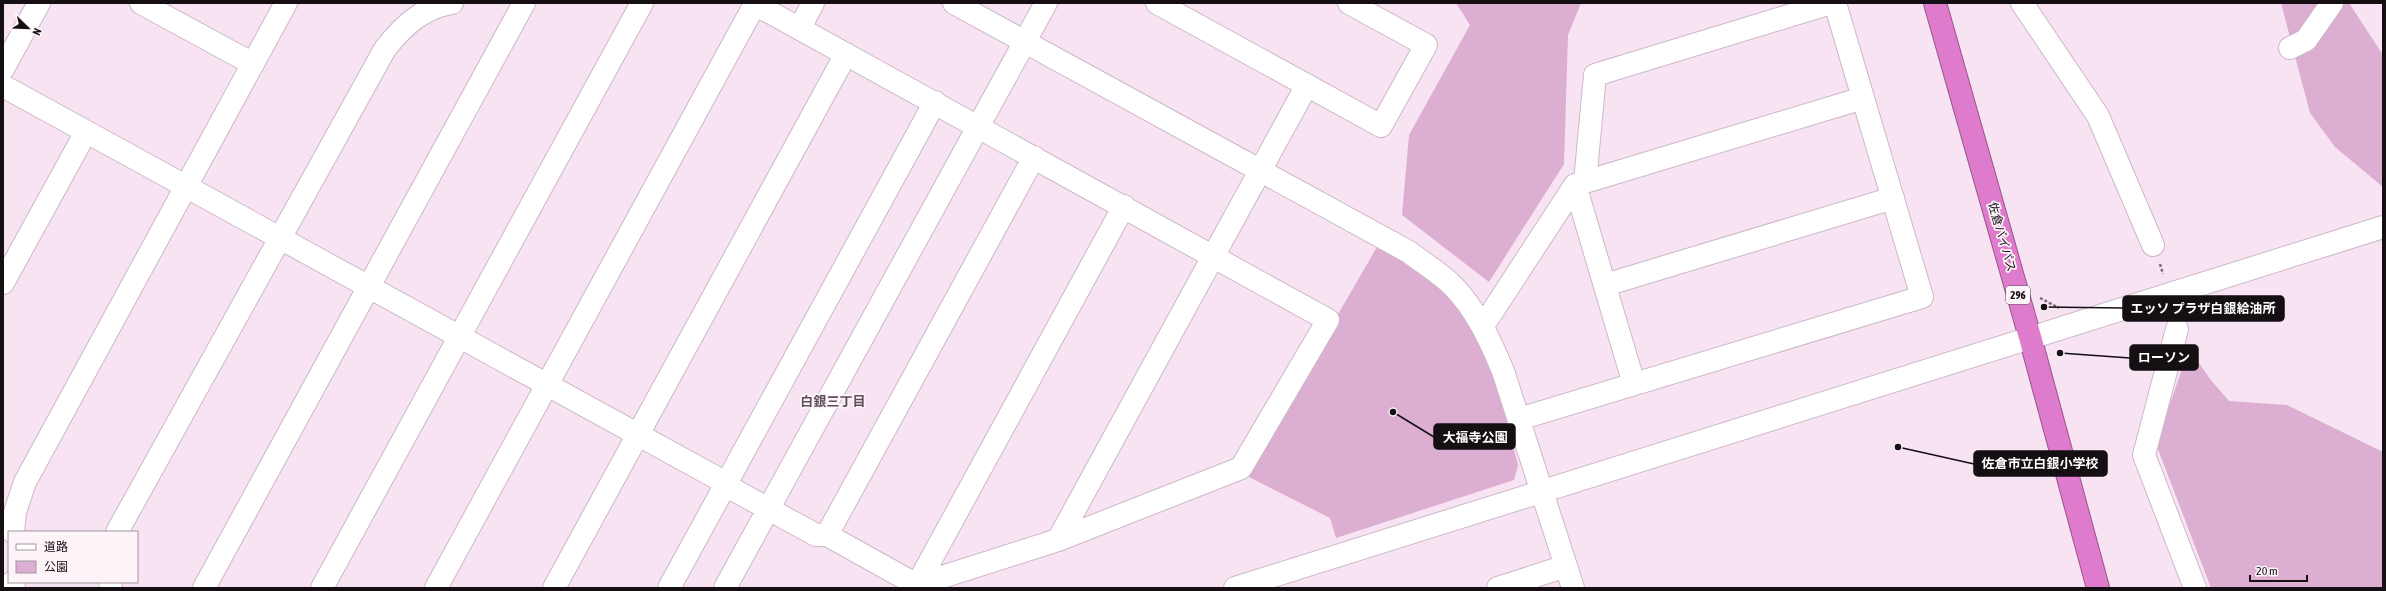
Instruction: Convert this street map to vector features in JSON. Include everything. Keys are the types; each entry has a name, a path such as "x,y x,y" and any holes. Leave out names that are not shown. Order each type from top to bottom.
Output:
{"highway":[{"name":"佐倉バイパス","path":"1935,3 2030,336 2098,588"}],"street":[{"path":"3,69 39,3"},
{"path":"141,3 253,64"},
{"path":"14,531 15,512 24,482 286,3"},
{"path":"118,531 385,49 396,35 415,17 436,6 452,3"},
{"path":"204,588 524,3"},
{"path":"322,588 642,3"},
{"path":"800,28 813,3"},
{"path":"954,3 1409,252 1452,285 1475,312 1483,326 1503,371 1573,588"},
{"path":"725,588 977,126 1046,3"},
{"path":"1157,3 1381,126 1426,45 1350,3"},
{"path":"1634,384 1605,285 1580,183 1595,75 1831,3"},
{"path":"1519,419 1922,296 1835,3"},
{"path":"2022,3 2098,116 2153,245"},
{"path":"2290,48 2306,40 2332,3"},
{"path":"3,86 547,385 638,434 816,535 827,535 917,585 1058,540 1241,468 1328,320 1124,206 754,4 547,385 436,588"},
{"path":"554,588 846,54"},
{"path":"1058,540 1307,85"},
{"path":"1483,326 1580,183 1863,98"},
{"path":"669,588 935,102"},
{"path":"3,283 86,132"},
{"path":"827,535 1034,157"},
{"path":"1605,285 1893,198"},
{"path":"917,585 1124,206"},
{"path":"1235,588 2030,336 2383,227"},
{"path":"2177,329 2144,456 2195,588"},
{"path":"1498,588 1566,566"}],"green space":[{"path":"1456,3 1581,3 1568,35 1564,164 1489,282 1402,215 1409,135 1470,25"},
{"path":"2281,3 2349,3 2383,55 2383,187 2335,147 2310,113"},
{"path":"1377,247 1410,266 1446,292 1466,315 1497,381 1518,465 1514,480 1336,538 1330,518 1245,475"},
{"path":"2189,349 2210,379 2229,401 2287,405 2383,452 2383,588 2211,588 2156,444"}],"place":[{"name":"エッソ プラザ白銀給油所","path":"2044,307"},
{"name":"ローソン","path":"2060,353"},
{"name":"大福寺公園","path":"1393,412"},
{"name":"佐倉市立白銀小学校","path":"1898,447"}],"district":[{"name":"白銀三丁目","path":"833,401"}]}
